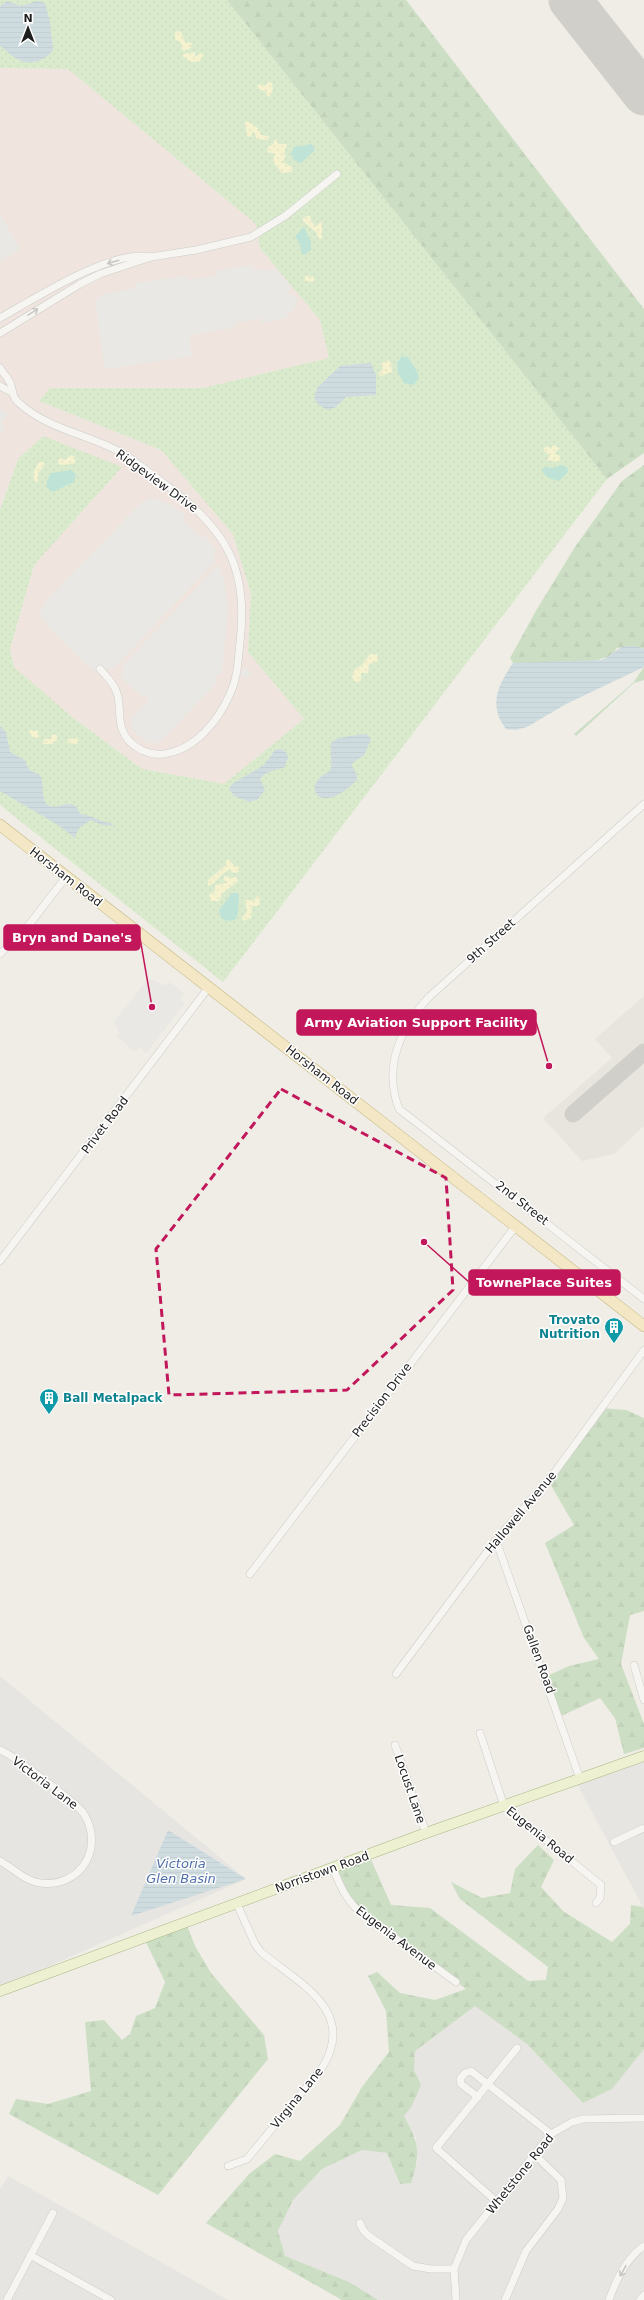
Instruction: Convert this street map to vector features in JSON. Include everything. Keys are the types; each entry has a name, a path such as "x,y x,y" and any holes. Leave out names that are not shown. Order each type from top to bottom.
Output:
{"main road":[{"name":"Horsham Road","path":"0,825 644,1326"},
{"name":"Norristown Road","path":"0,1991 426,1834 644,1756"}],"street":[{"path":"0,333 80,284 100,274 151,257 196,250 251,237 285,216 337,174"},
{"path":"0,318 93,268 132,257 144,255 151,257"},
{"name":"Ridgeview Drive","path":"0,368 11,385 11,392"},
{"name":"Ridgeview Drive","path":"0,386 11,392 17,402 44,420 70,434 95,441 122,453 162,482 194,506 215,529 232,557 241,587 243,616 236,680 224,709 212,725 191,744 171,753 157,755 142,751 130,743 122,729 117,693 111,681 100,669"},
{"name":"9th Street","path":"399,1109 393,1088 392,1069 400,1040 414,1014 437,990 644,804"},
{"path":"0,954 28,926 66,877"},
{"name":"Privet Road","path":"0,1261 209,987"},
{"name":"2nd Street","path":"399,1109 644,1299"},
{"name":"Precision Drive","path":"250,1574 515,1227"},
{"name":"Hallowell Avenue","path":"396,1674 496,1540 554,1473 644,1350"},
{"name":"Gallen Road","path":"496,1540 580,1779"},
{"path":"634,1665 644,1700"},
{"name":"Eugenia Road","path":"480,1733 504,1806 601,1885 600,1898 596,1904"},
{"name":"Locust Lane","path":"395,1745 426,1834"},
{"name":"Victoria Lane","path":"0,1750 80,1808 91,1829 92,1839 88,1854 80,1871 66,1881 46,1883 32,1881 0,1861"},
{"path":"614,1842 644,1828"},
{"name":"Eugenia Avenue","path":"333,1868 343,1892 355,1908 400,1943 456,1982"},
{"name":"Virgina Lane","path":"228,2166 247,2159 252,2153 322,2068 330,2052 333,2039 332,2023 320,1999 261,1952 237,1904"},
{"path":"497,2202 436,2148 518,2048"},
{"path":"478,2097 461,2084 460,2079 465,2073 470,2071 551,2134"},
{"name":"Whetstone Road","path":"456,2300 454,2268 466,2240 551,2134 567,2124 583,2118 644,2118"},
{"path":"505,2300 526,2251 558,2209 563,2198 561,2180 535,2155"},
{"path":"6,2300 52,2213"},
{"path":"360,2224 369,2236 413,2266 431,2269 454,2268"},
{"path":"609,2300 625,2266 636,2252 644,2246"},
{"path":"30,2255 111,2300"},
{"path":"640,2300 644,2295"}],"highlighted area":[{"path":"281,1089 446,1178 453,1290 347,1390 169,1395 156,1249"}],"shaded area":[{"path":"0,68 68,69 256,224 260,248 320,320 329,358 203,388 51,388 39,401 161,450 233,534 251,594 248,652 304,719 224,784 142,769 71,716 14,668 10,649 34,565 121,467 18,459 0,509"},
{"path":"0,214 20,249 0,261"},
{"path":"253,265 254,269 271,271 275,268 292,288 288,292 298,300 293,310 285,318 262,323 260,318 235,323 233,328 189,335 192,356 105,369 96,308 96,300 101,295 136,288 135,283 186,276 187,280 217,276 216,271"},
{"path":"0,409 8,414 1,423 5,427 0,434"},
{"path":"152,498 165,502 180,511 186,517 182,520 201,538 205,535 216,551 213,555 216,560 112,670 108,667 101,676 78,657 47,626 44,618 39,617 40,613 46,601 141,503"},
{"path":"218,565 224,581 228,607 222,674 218,674 214,678 218,682 156,745 152,741 149,745 130,727 134,723 130,720 149,699 145,695 143,698 119,675 124,671 121,668"},
{"path":"246,668 251,673 246,678 241,673"},
{"path":"149,978 166,986 170,982 184,993 180,999 185,1003 146,1053 139,1047 135,1052 117,1036 119,1034 117,1026 113,1023"},
{"path":"644,996 644,1126 614,1154 582,1161 543,1118 612,1058 595,1039"},
{"path":"0,1676 246,1879 0,1988"},
{"path":"644,1762 644,1909 577,1784"},
{"path":"475,2006 527,2044 583,2103 612,2089 644,2049 644,2300 378,2300 349,2282 285,2256 278,2232 293,2200 322,2169 362,2150 387,2153 400,2184 418,2163 416,2138 404,2116 412,2106 421,2085 414,2071 415,2050"},
{"path":"8,2176 228,2300 0,2300 0,2190"}],"green space":[{"path":"0,0 227,0 607,479 223,982 0,805 0,510 18,459 43,436 122,467 34,565 10,649 14,667 71,716 142,769 224,784 304,719 248,652 251,594 233,534 161,450 39,401 50,388 203,388 329,358 320,320 260,248 256,224 68,69 0,68"},
{"path":"227,0 406,0 644,309 644,453 607,479"},
{"path":"312,144 315,150 301,163 294,160 291,154 294,147"},
{"path":"304,227 311,242 311,250 304,255 301,252 300,244 295,236"},
{"path":"402,356 408,357 418,373 419,379 413,385 404,383 398,373 397,363"},
{"path":"561,465 567,467 568,472 559,481 549,478 542,472 544,467 554,468"},
{"path":"644,465 644,649 636,646 617,648 611,656 590,662 513,663 510,658 537,609 575,547 622,481"},
{"path":"72,470 76,475 74,482 53,492 47,488 47,480 51,473"},
{"path":"644,667 644,680 634,683 576,736 574,734 633,683"},
{"path":"232,893 237,893 239,895 238,914 235,920 228,921 221,918 219,910"},
{"path":"601,1408 626,1410 644,1418 644,1611 630,1615 621,1664 644,1724 644,1748 624,1754 615,1718 600,1698 559,1717 545,1677 569,1666 599,1659 584,1638 545,1543 574,1525 548,1480"},
{"path":"538,1845 554,1860 541,1887 563,1911 612,1942 630,1924 631,1905 643,1907 644,1909 644,2049 612,2089 583,2103 527,2044 475,2006 415,2051 414,2070 421,2085 412,2106 404,2116 413,2134 417,2148 416,2164 411,2183 400,2184 387,2153 362,2150 322,2169 293,2200 278,2231 285,2256 349,2282 378,2300 342,2300 206,2223 249,2174 275,2154 300,2161 340,2125 362,2087 389,2052 386,2011 368,1976 377,1972 400,1993 435,2000 466,1989 346,1896 336,1867 369,1855 391,1905 430,1908 528,1981 546,1980 548,1967 460,1899 451,1882 482,1898 510,1893 515,1869"},
{"path":"186,1923 195,1946 211,1973 264,2035 268,2059 158,2195 9,2114 16,2099 48,2104 91,2091 85,2022 104,2020 122,2040 130,2034 136,2016 155,2008 165,1982 144,1938"}],"sand":[{"path":"177,31 181,32 185,42 192,43 191,48 185,51 182,50 181,43 175,39 175,33"},
{"path":"195,52 195,57 200,53 204,55 199,62 191,62 183,57 183,54"},
{"path":"268,82 272,83 273,89 270,97 267,96 266,91 260,90 257,86 260,84 266,86"},
{"path":"247,121 257,127 261,135 269,136 268,140 257,139 253,131 251,137 247,136 245,123"},
{"path":"275,139 279,144 287,144 284,153 286,157 282,162 292,167 292,172 282,173 273,162 275,154 267,152 268,147 273,144"},
{"path":"310,215 311,221 316,227 320,222 322,223 322,239 318,238 317,233 303,221 303,218"},
{"path":"305,276 314,277 314,282 305,281"},
{"path":"388,360 391,363 392,372 381,376 379,374 383,369 381,364"},
{"path":"553,445 560,448 554,453 560,456 559,462 547,460 550,455 544,451 544,448 548,446 551,449"},
{"path":"71,455 75,457 75,463 62,465 58,464 59,458 65,460"},
{"path":"39,462 44,462 44,466 38,473 38,480 35,483 33,473"},
{"path":"370,654 377,654 378,661 369,664 368,673 361,673 361,681 355,682 352,677 355,669 362,665"},
{"path":"30,730 38,731 39,737 34,738 29,733"},
{"path":"52,734 57,735 57,740 52,744 43,744 44,739 51,739"},
{"path":"76,738 79,740 77,744 67,743 69,739"},
{"path":"226,860 230,860 234,866 239,867 239,872 234,873 229,870 214,883 208,886 208,880 226,865"},
{"path":"225,876 232,878 237,877 238,881 222,894 219,901 211,901 209,895 215,891 215,885 227,883 223,879"},
{"path":"257,896 260,898 259,906 252,906 251,918 243,921 242,917 247,912 245,900 254,901"}],"water":[{"path":"7,1 21,6 37,1 45,3 50,22 53,50 50,54 36,62 25,62 15,58 0,46 0,6"},
{"path":"371,363 376,375 376,395 346,397 336,407 327,410 318,404 314,398 317,388 340,366"},
{"path":"625,646 636,646 644,649 644,667 566,704 527,727 515,730 506,729 497,712 496,703 499,687 513,663 602,660"},
{"path":"0,726 6,732 10,752 25,760 29,770 40,775 45,802 52,807 71,804 79,810 80,814 88,815 103,822 111,823 114,826 103,825 91,820 78,829 75,838 58,825 0,791"},
{"path":"362,734 368,735 371,740 364,755 351,764 357,775 357,780 344,791 332,797 324,798 318,795 315,790 316,784 321,777 330,771 331,768 331,743 342,737"},
{"path":"281,749 287,753 288,758 284,768 274,770 260,779 265,790 258,799 250,802 234,796 229,789 232,784 264,765 275,750"},
{"name":"Victoria Glen Basin","path":"168,1830 246,1879 131,1916"}],"taxiway":[{"path":"580,0 586,21"},
{"path":"573,1114 644,1052"}],"runway":[{"path":"570,0 644,94"}],"place":[{"name":"Bryn and Dane's","path":"152,1007"},
{"name":"Army Aviation Support Facility","path":"549,1066"},
{"name":"TownePlace Suites","path":"424,1242"},
{"name":"Trovato Nutrition","path":"614,1344"},
{"name":"Ball Metalpack","path":"49,1415"}]}
